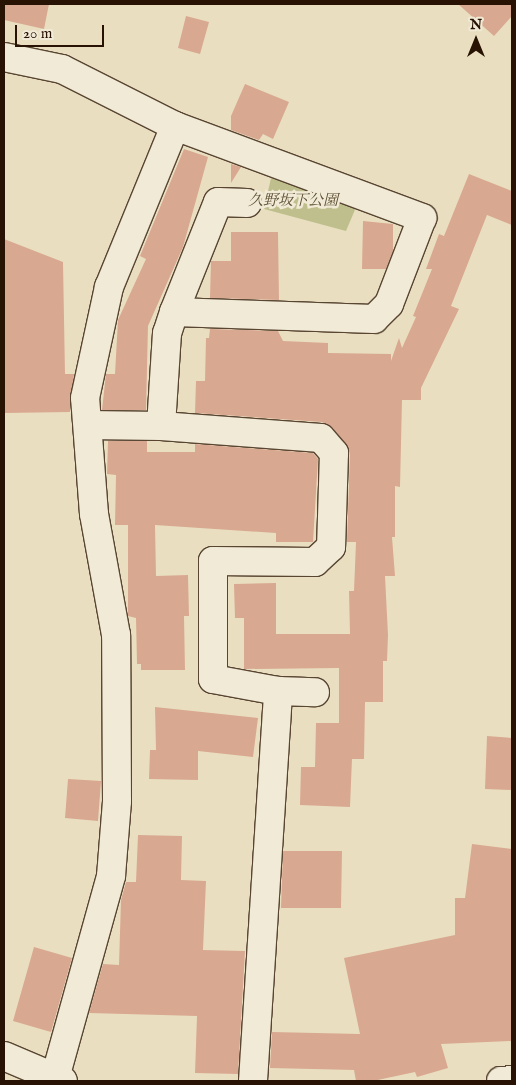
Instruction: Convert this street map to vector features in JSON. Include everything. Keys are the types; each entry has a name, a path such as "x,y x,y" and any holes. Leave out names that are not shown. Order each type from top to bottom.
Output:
{"street":[{"path":"4,57 62,69 175,126 422,218 388,304 374,319 174,312"},
{"path":"4,1056 59,1080 111,876 117,801 116,635 94,514 85,398 108,287 175,126"},
{"path":"161,426 167,333 174,312 218,202 246,203"},
{"path":"88,425 161,426 321,438 334,453 330,547 315,562 213,561 213,679 278,691 315,692"},
{"path":"253,1081 278,691"},
{"path":"501,1081 512,1080"}],"green space":[{"name":"久野坂下公園","path":"271,178 357,205 346,231 264,209"}],"building":[{"path":"4,4 49,4 44,29 4,20"},
{"path":"458,4 512,4 512,16 494,36"},
{"path":"186,16 209,22 200,54 178,48"},
{"path":"245,84 289,102 273,139 263,134 259,140 231,130 231,116"},
{"path":"184,149 208,157 183,247 148,326 146,410 102,410 106,374 115,374 118,320 146,259 140,256"},
{"path":"231,164 241,167 231,183"},
{"path":"469,174 512,191 512,225 487,215 451,306 459,309 421,388 421,400 402,400 400,487 395,486 395,537 392,537 395,576 385,576 388,635 387,661 383,661 383,702 365,702 364,759 352,759 350,807 300,805 301,767 315,767 316,723 339,723 339,668 244,669 244,618 235,618 234,584 276,583 276,634 350,634 349,591 354,591 356,542 347,542 350,453 333,428 322,422 195,413 196,381 205,381 206,338 209,338 210,329 278,331 283,341 328,343 328,353 391,354 391,361 399,338 402,348 416,317 413,316 432,269 426,269 439,234 444,236"},
{"path":"363,221 393,224 393,251 386,269 362,269"},
{"path":"231,232 278,232 279,300 210,298 211,261 231,261"},
{"path":"4,239 63,262 65,374 74,374 70,412 4,413"},
{"path":"108,441 147,441 147,452 195,452 195,444 313,453 318,459 313,542 276,542 276,533 155,525 156,576 188,575 189,616 184,616 185,670 141,670 141,664 137,664 136,618 128,616 128,525 115,525 116,475 107,474"},
{"path":"155,707 258,718 253,757 198,751 198,780 149,779 150,750 156,750"},
{"path":"487,736 512,738 512,790 485,789"},
{"path":"68,779 101,781 98,821 65,818"},
{"path":"138,835 182,836 181,880 206,881 203,950 245,951 238,1074 195,1073 197,1016 89,1013 103,964 119,965 121,900 126,882 136,882"},
{"path":"472,844 512,849 512,1041 441,1044 448,1068 417,1077 415,1072 373,1081 356,1081 354,1070 270,1068 272,1032 360,1034 344,958 455,935 455,898 465,898"},
{"path":"283,851 342,851 341,908 281,908"},
{"path":"34,947 72,958 51,1032 13,1021"}]}
